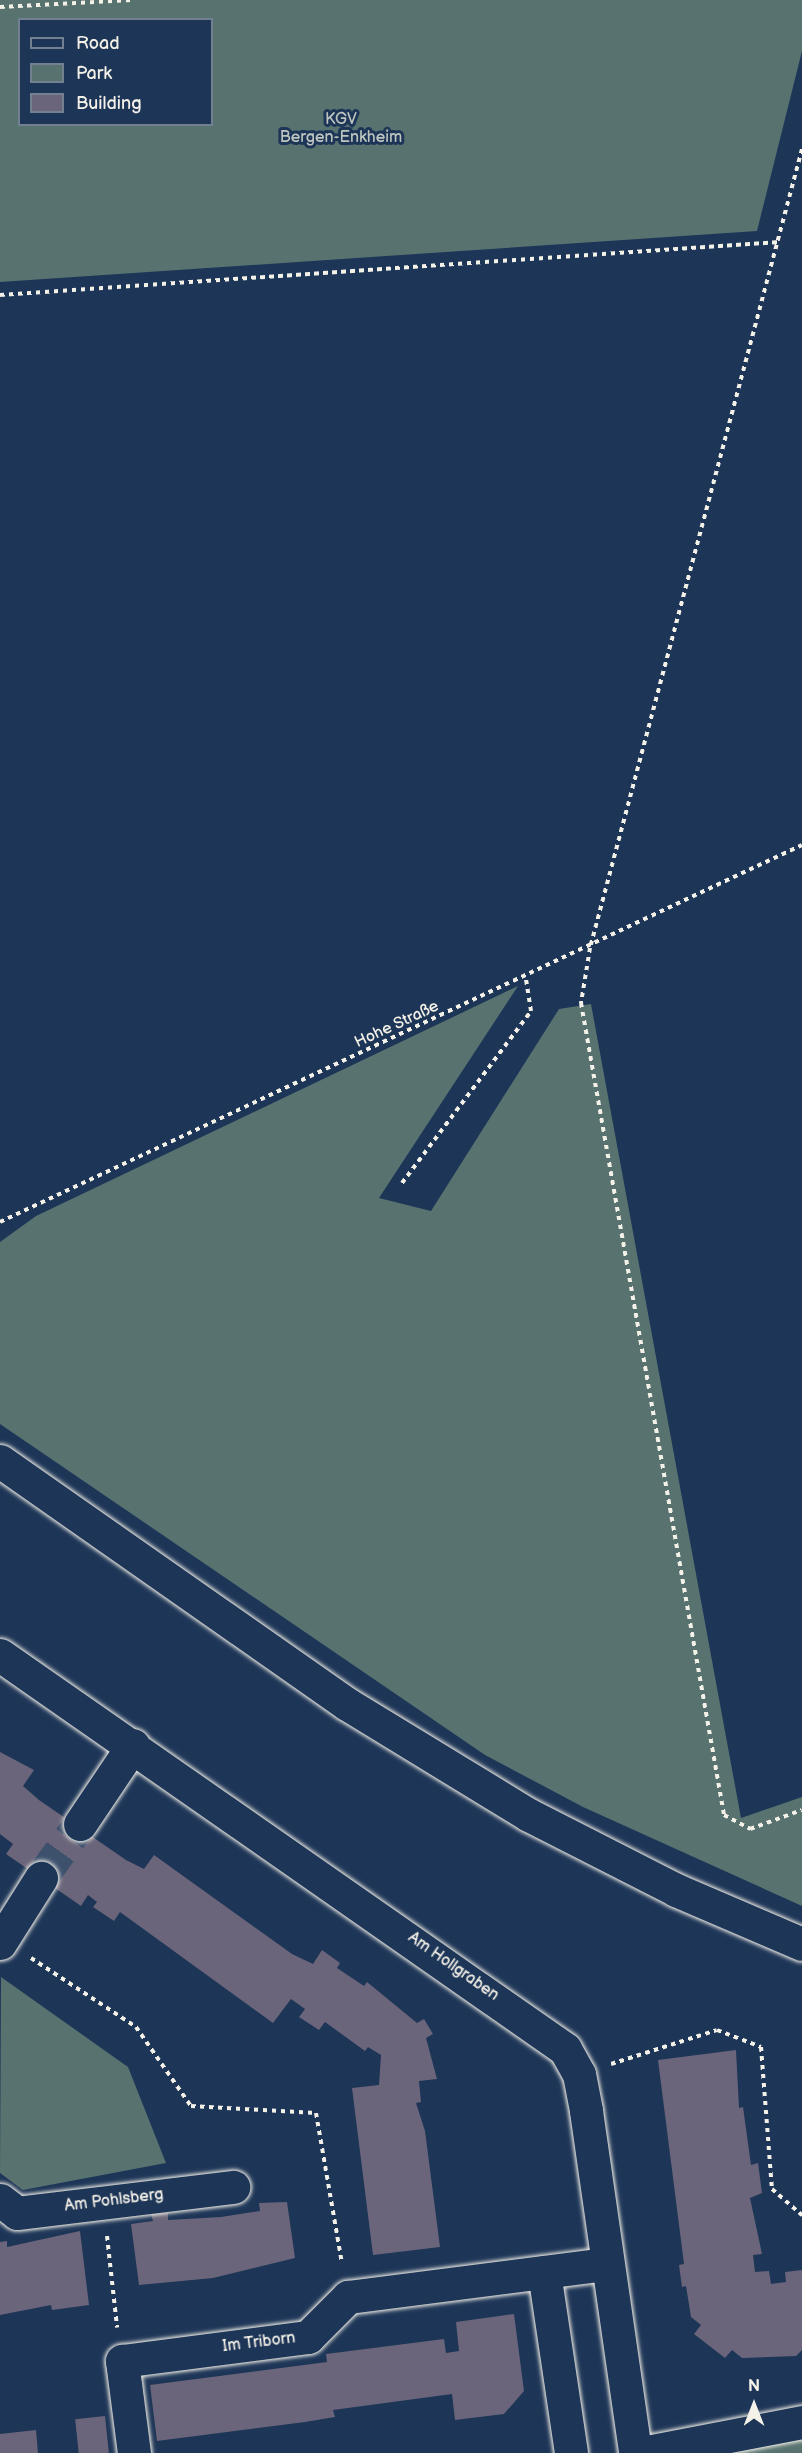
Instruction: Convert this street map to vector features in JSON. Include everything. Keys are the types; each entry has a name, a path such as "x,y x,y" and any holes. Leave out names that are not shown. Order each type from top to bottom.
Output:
{"street":[{"path":"0,1461 347,1704 509,1803 676,1890 802,1944"},
{"name":"Am Hollgraben","path":"0,1654 543,2029 565,2049 579,2074 635,2453"},
{"path":"80,1824 133,1744"},
{"path":"2,1941 41,1878"},
{"name":"Am Pohlsberg","path":"0,2200 17,2213 233,2187"},
{"path":"348,2297 606,2264"},
{"path":"544,2272 571,2453"},
{"name":"Im Triborn","path":"122,2361 308,2337 348,2297"},
{"path":"122,2361 135,2453"},
{"path":"641,2453 802,2422"}],"path":[{"path":"0,7 132,0"},
{"path":"802,149 590,948 581,1004 724,1815 750,1829 802,1810"},
{"path":"0,295 779,242"},
{"name":"Hohe Straße","path":"0,1222 590,948 802,846"},
{"path":"402,1183 531,1011 526,978"},
{"path":"2,1941 136,2028 191,2106 316,2113 348,2297"},
{"path":"579,2074 717,2030 761,2047 772,2189 802,2215"},
{"path":"103,2203 122,2361"}],"green space":[{"name":"KGV Bergen-Enkheim","path":"0,0 802,0 802,51 757,231 0,282"},
{"path":"518,986 379,1198 431,1211 559,1009 591,1004 741,1818 802,1797 802,1906 583,1807 485,1755 0,1424 0,1242 36,1216"},
{"path":"1,1977 128,2067 166,2163 23,2190 0,2173"},
{"path":"802,2422 802,2453 641,2453"}],"building":[{"path":"0,1752 34,1770 23,1786 39,1800 126,1860 144,1869 154,1855 292,1954 313,1964 322,1950 340,1963 337,1968 364,1986 367,1982 417,2023 424,2019 433,2034 426,2038 437,2079 419,2081 421,2102 416,2103 425,2131 440,2247 373,2255 352,2088 379,2085 381,2055 368,2047 365,2051 325,2022 319,2030 299,2017 305,2009 291,1999 273,2023 120,1912 114,1921 93,1907 97,1902 88,1895 81,1906 6,1854 13,1844 0,1834"},
{"path":"736,2050 739,2108 743,2107 751,2165 758,2163 762,2193 750,2198 762,2254 753,2255 755,2272 769,2271 771,2284 786,2282 785,2272 802,2270 802,2350 796,2356 742,2358 732,2350 725,2358 694,2334 701,2325 691,2317 686,2286 682,2287 679,2265 684,2264 658,2060"},
{"path":"287,2202 295,2258 213,2278 139,2285 131,2224 153,2221 151,2214 168,2213 168,2220 221,2217 260,2211 259,2203"},
{"path":"80,2231 89,2305 52,2310 51,2305 0,2315 0,2242 7,2241 7,2247"},
{"path":"514,2314 524,2391 504,2414 455,2420 452,2394 333,2410 335,2417 305,2422 157,2441 150,2385 327,2362 326,2354 444,2339 446,2353 459,2351 456,2322"},
{"path":"105,2416 109,2453 79,2453 75,2419"},
{"path":"36,2430 38,2453 0,2453 0,2434"}],"tunnel":[{"path":"41,1878 80,1824"}]}
